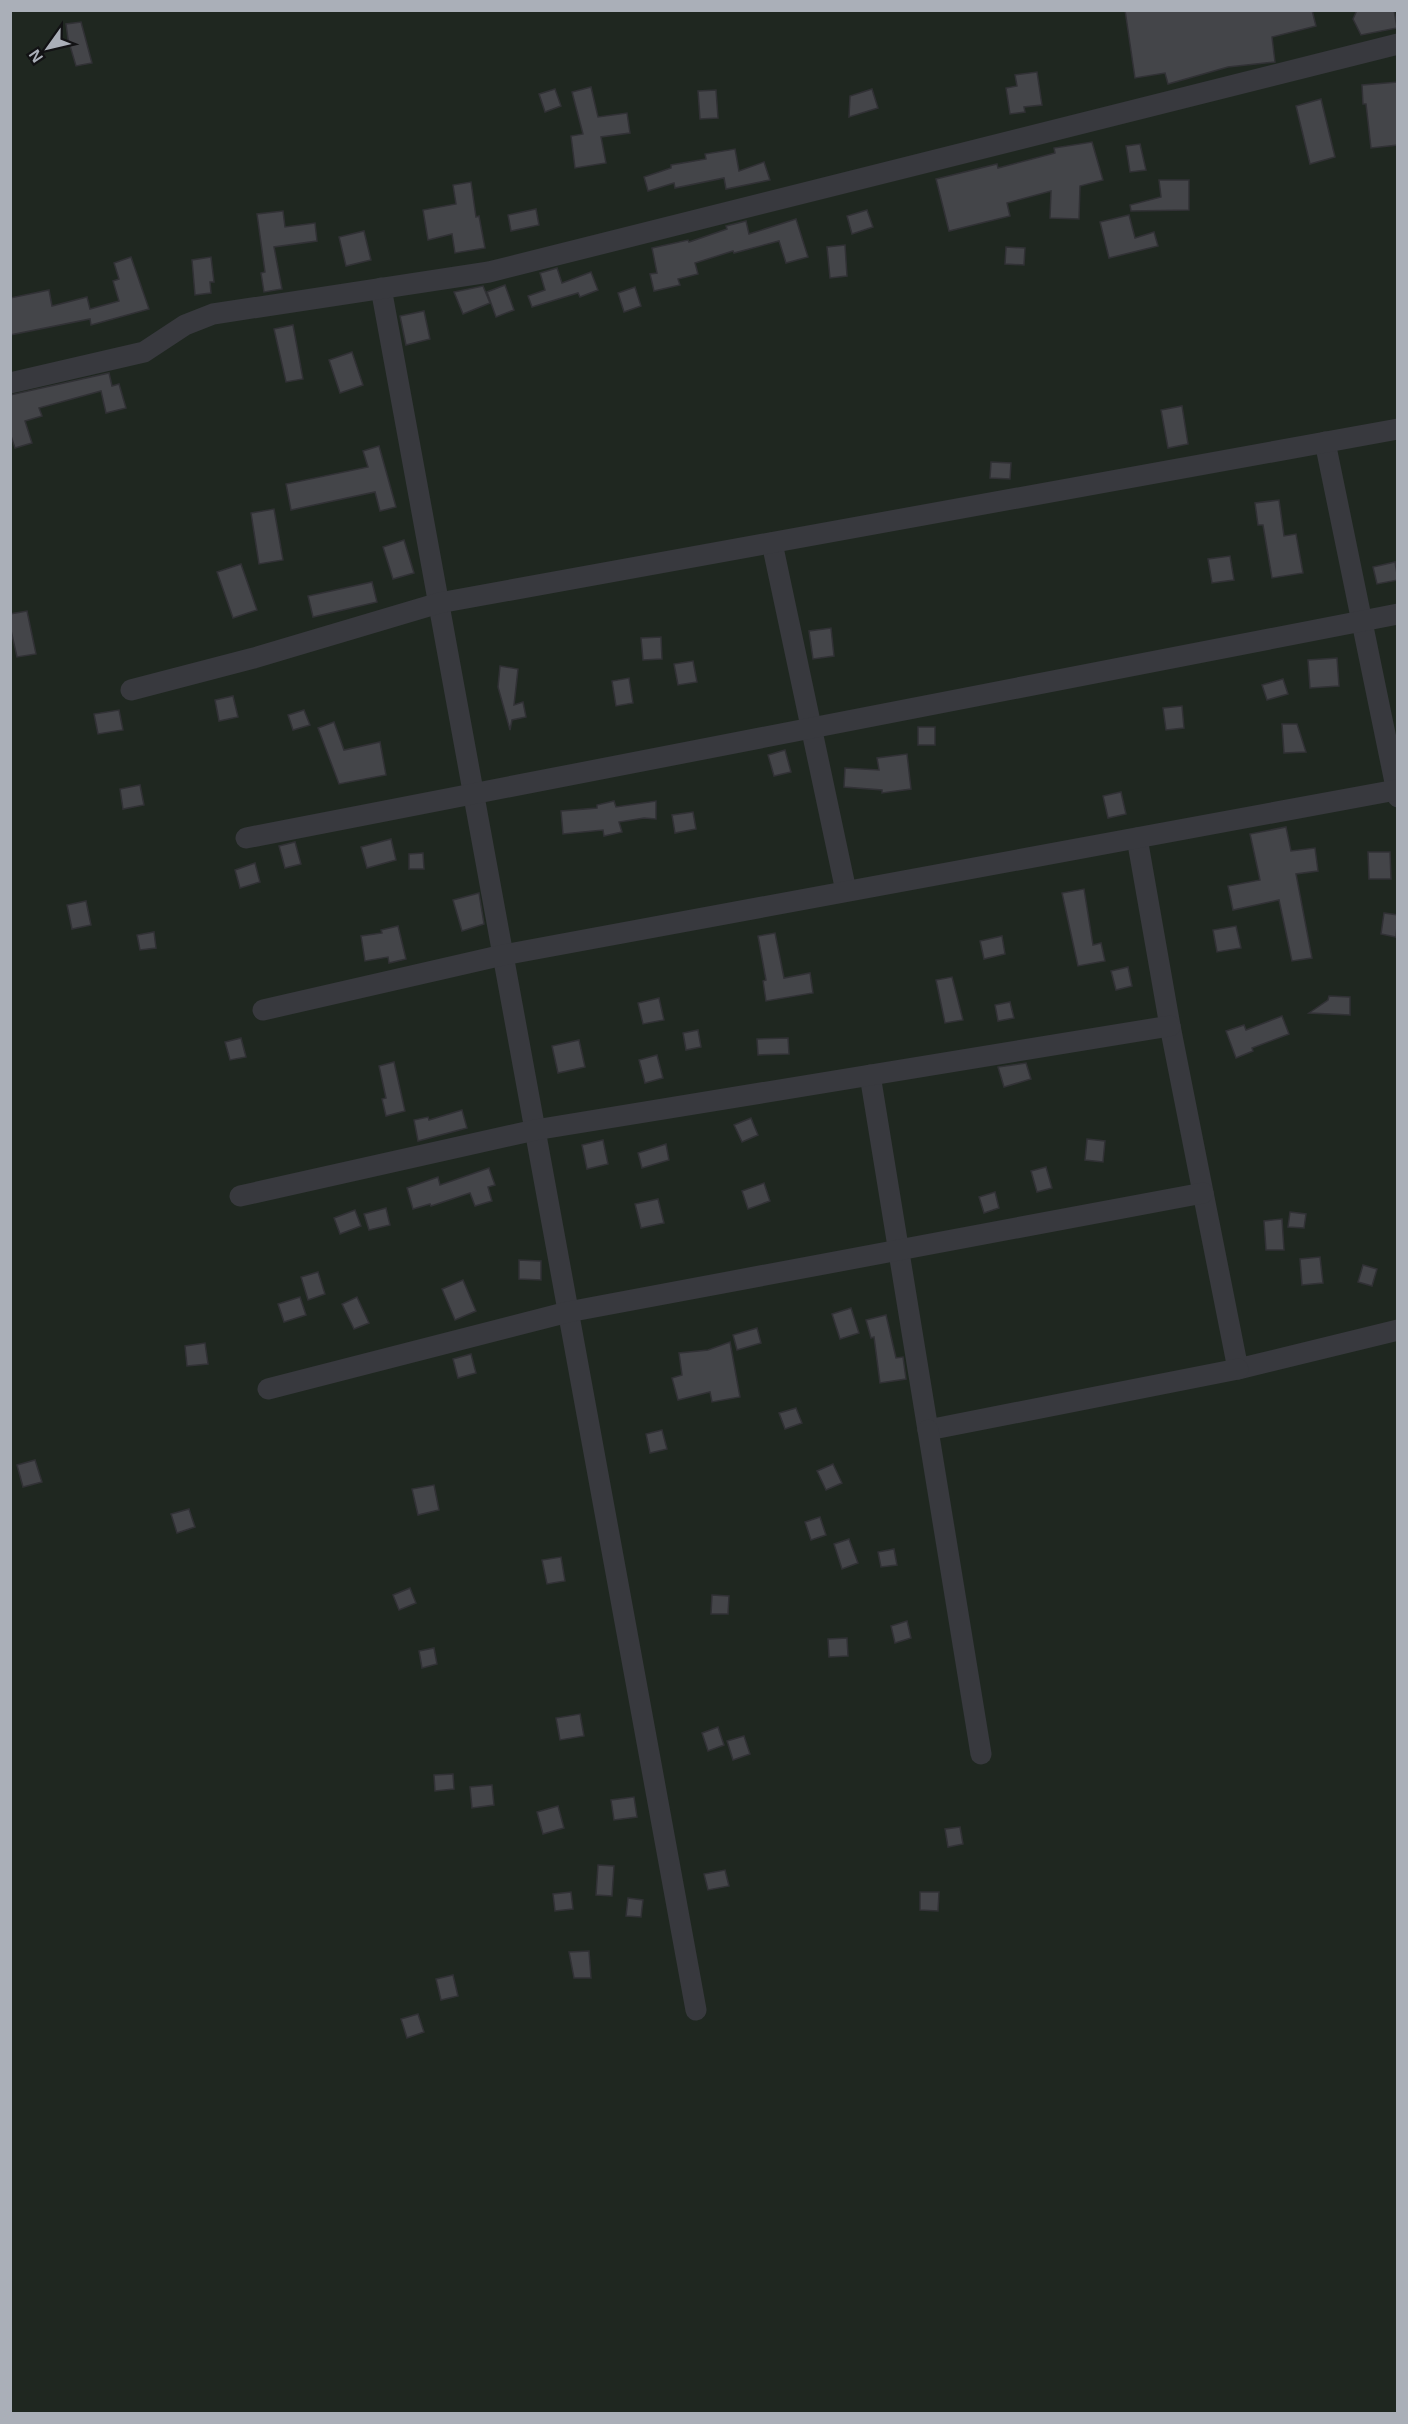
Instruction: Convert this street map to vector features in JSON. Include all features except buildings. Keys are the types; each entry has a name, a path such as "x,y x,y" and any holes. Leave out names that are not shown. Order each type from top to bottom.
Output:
{"street":[{"path":"10,383 144,352 185,325 213,314 489,272 1398,44"},
{"path":"381,288 696,2010"},
{"path":"131,690 254,658 439,603 1398,429"},
{"path":"263,1010 503,955 1137,837 1397,793 1325,442"},
{"path":"772,543 846,891"},
{"path":"246,838 473,792 1398,614"},
{"path":"1137,837 1170,1026 1238,1370"},
{"path":"240,1196 535,1130 1170,1026"},
{"path":"870,1075 981,1754"},
{"path":"268,1389 568,1312 1203,1193"},
{"path":"928,1430 1238,1370 1398,1330"}],"shaded area":[{"path":"11,11 1397,11 1397,2413 11,2414"}]}
